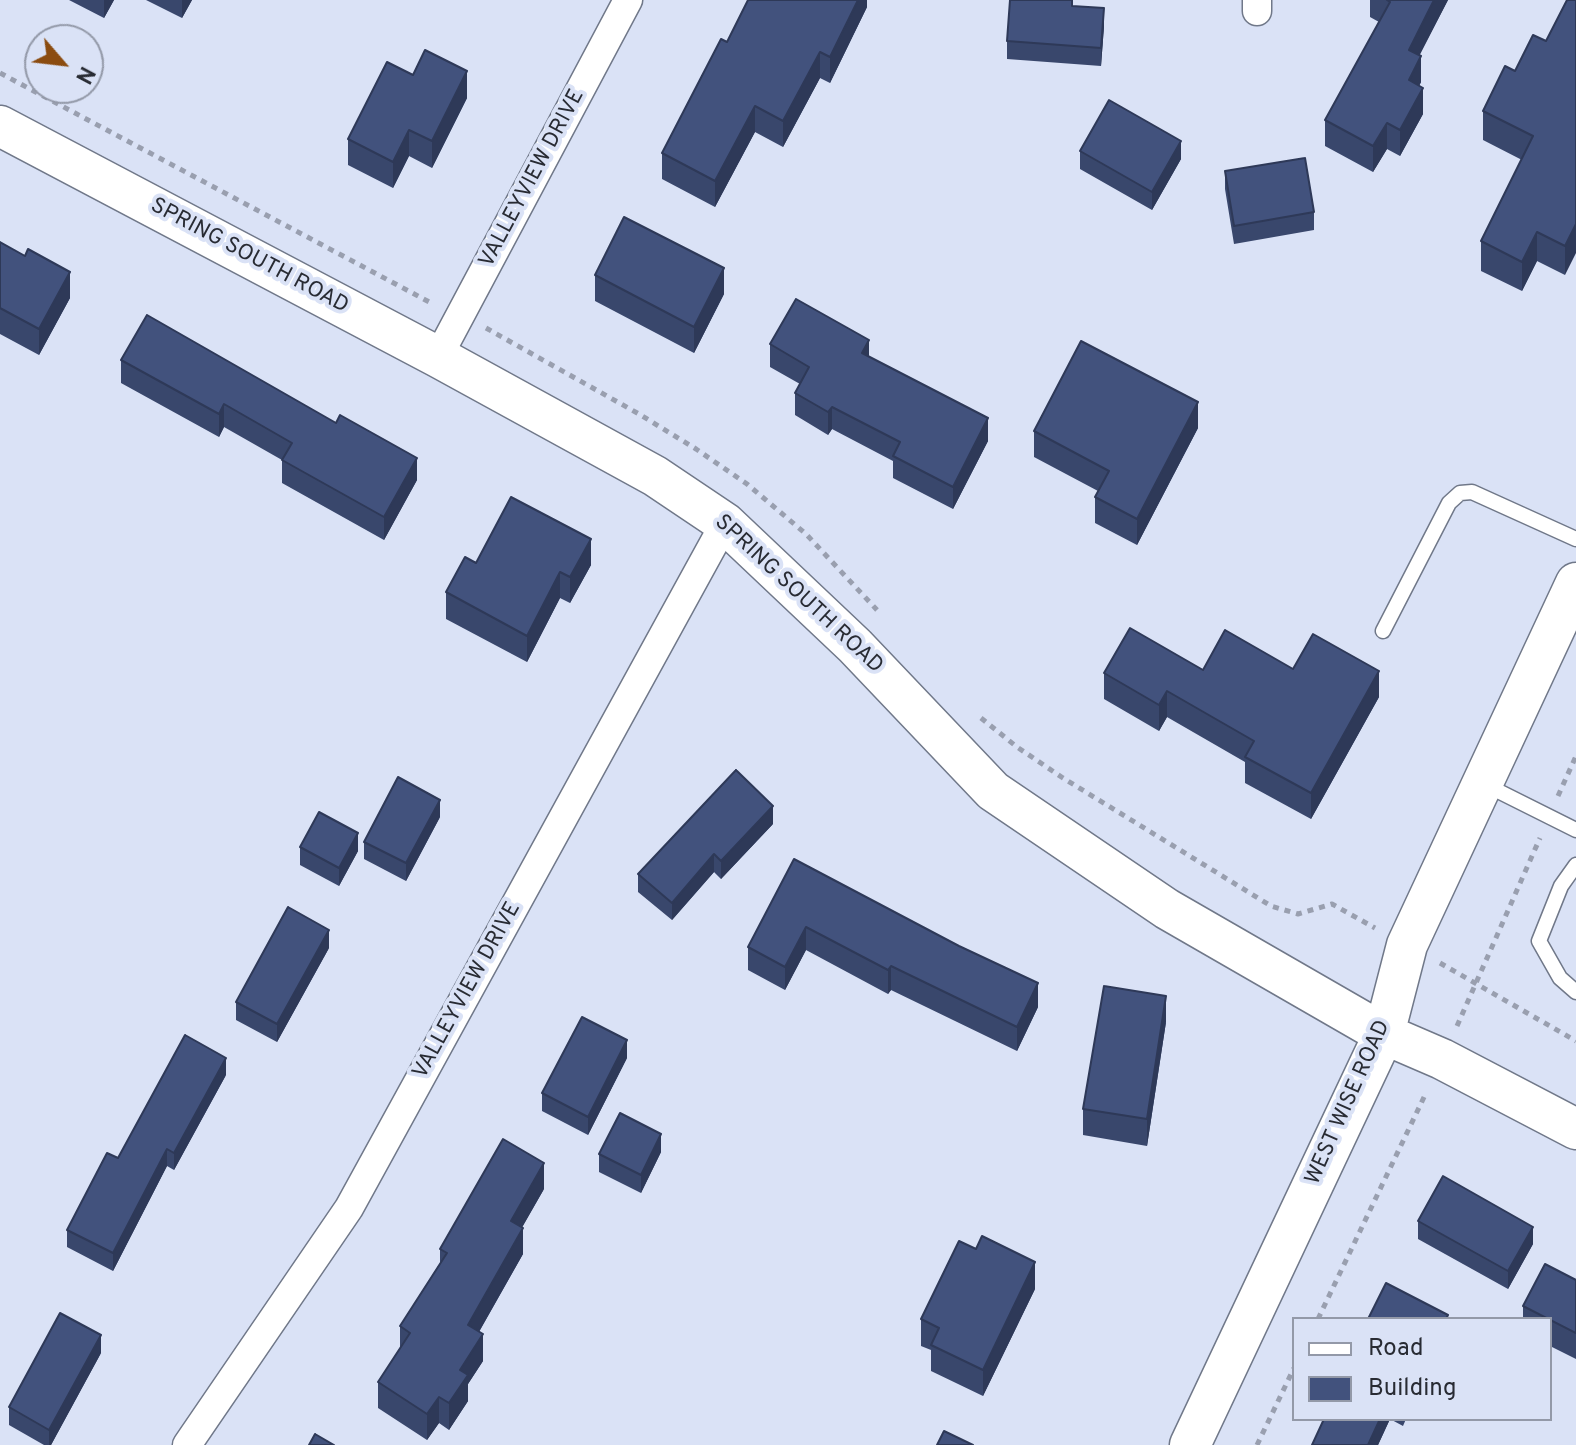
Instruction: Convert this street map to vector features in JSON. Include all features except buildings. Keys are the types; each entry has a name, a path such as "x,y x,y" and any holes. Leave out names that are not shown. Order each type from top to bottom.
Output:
{"street":[{"name":"VALLEYVIEW DRIVE","path":"438,357 628,0"},
{"name":"SPRING SOUTH ROAD","path":"0,126 438,357 655,476 725,523 855,646 993,791 1167,909 1384,1034 1442,1059 1576,1129"},
{"name":"VALLEYVIEW DRIVE","path":"187,1445 349,1208 725,523"},
{"name":"WEST WISE ROAD","path":"1190,1445 1384,1034 1407,945 1576,583"}],"lane":[{"path":"1383,631 1449,503 1460,493 1472,492 1576,539"},
{"path":"1482,783 1576,830"},
{"path":"1576,865 1561,886 1539,941 1560,978 1576,992"}],"path":[{"path":"1576,756 1476,982 1576,1041"},
{"path":"1319,1317 1409,1129"},
{"path":"1257,1445 1292,1372"}]}
